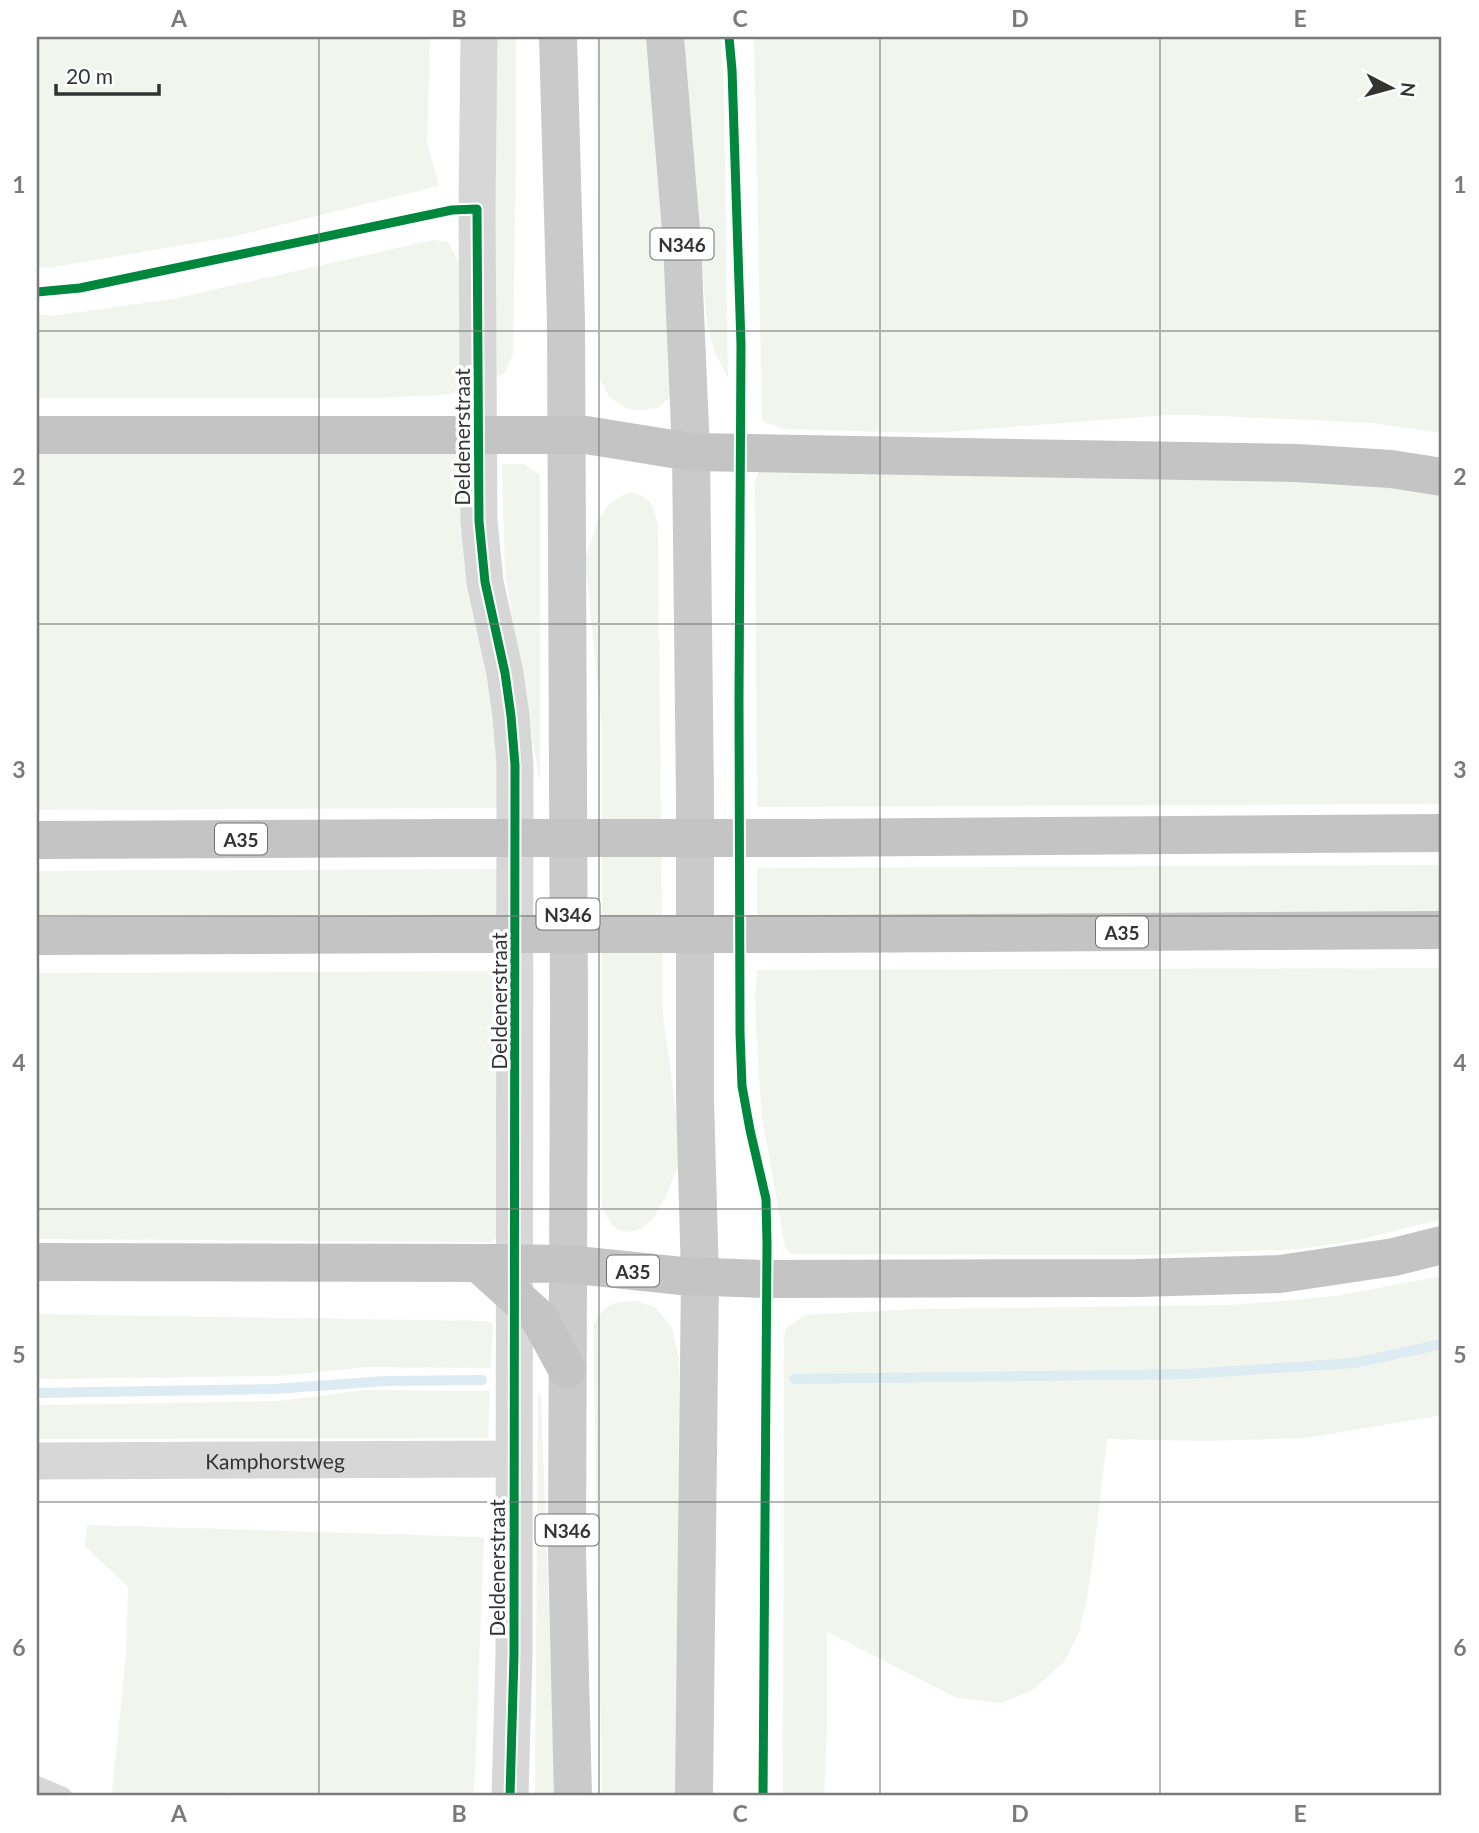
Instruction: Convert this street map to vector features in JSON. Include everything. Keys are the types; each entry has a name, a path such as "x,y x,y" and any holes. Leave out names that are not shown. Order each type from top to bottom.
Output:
{"highway":[{"path":"37,435 586,435 691,453 1297,463 1391,468 1442,477"},
{"name":"A35","path":"37,840 1442,833"},
{"name":"A35","path":"37,936 1442,930"},
{"name":"A35","path":"37,1262 478,1263 515,1279 567,1264 700,1277 766,1279 1137,1278 1280,1274 1394,1257 1442,1245"},
{"path":"515,1279 567,1369"}],"main road":[{"name":"N346","path":"558,37 566,321 569,1063 567,1552 573,1796"},
{"name":"N346","path":"665,37 682,242 691,453 695,1099 700,1277 694,1796"}],"street":[{"name":"Deldenerstraat","path":"478,37 479,521 484,569 505,673 515,765 514,1656 510,1796"},
{"name":"Kamphorstweg","path":"37,1461 513,1459"}],"lane":[{"path":"37,1785 63,1796"}],"shaded area":[{"path":"37,37 430,37 427,142 439,186 232,237 48,268 37,266"},
{"path":"488,37 516,37 513,354 505,373 491,380"},
{"path":"597,37 655,37 675,392 658,408 628,409 609,397 599,376"},
{"path":"682,37 721,37 728,378 715,353 707,323"},
{"path":"754,37 1442,37 1442,433 1372,423 1197,415 932,433 784,429 762,421"},
{"path":"433,240 448,242 462,268 463,381 458,392 376,398 37,398 37,314 53,316 173,299"},
{"path":"37,444 459,444 499,723 502,808 37,810"},
{"path":"502,464 524,464 540,475 540,784 505,574"},
{"path":"761,467 1328,480 1442,494 1442,804 757,807 755,481"},
{"path":"631,492 648,500 658,526 663,1015 680,1141 679,1166 662,1204 653,1219 641,1229 628,1232 617,1229 602,1207 602,728 585,559 598,521 608,505"},
{"path":"1442,865 1442,916 757,921 757,868"},
{"path":"502,869 503,920 37,918 37,871"},
{"path":"1442,968 1442,1219 1364,1239 1300,1249 1147,1255 791,1254 785,1247 762,1117 755,998 757,970"},
{"path":"503,971 503,1230 492,1242 37,1239 37,973"},
{"path":"1442,1276 1442,1415 1306,1438 1206,1441 1107,1439 1087,1598 1079,1632 1064,1662 1034,1689 1002,1703 957,1698 827,1632 824,1796 783,1796 786,1328 806,1315 915,1309 1228,1305 1282,1301 1336,1296"},
{"path":"637,1301 656,1308 672,1328 679,1358 677,1796 602,1796 593,1325 610,1305"},
{"path":"37,1314 486,1321 493,1324 491,1368 366,1367 279,1376 37,1379"},
{"path":"365,1390 490,1391 488,1438 37,1439 37,1405 279,1401"},
{"path":"538,1391 541,1397 556,1796 535,1796"},
{"path":"87,1525 484,1537 474,1796 251,1796 228,1792 207,1796 118,1796 112,1793 126,1656 128,1587 85,1546"}],"waterway":[{"path":"794,1379 1188,1374 1355,1363 1442,1344"},
{"path":"37,1393 273,1389 386,1381 482,1380"}],"cycle path":[{"path":"729,37 741,344 740,1033 742,1086 766,1199 767,1244 763,1796"},
{"path":"37,292 80,288 452,210 477,209 479,521 485,582 505,673 515,765 514,1655 510,1796"}]}
